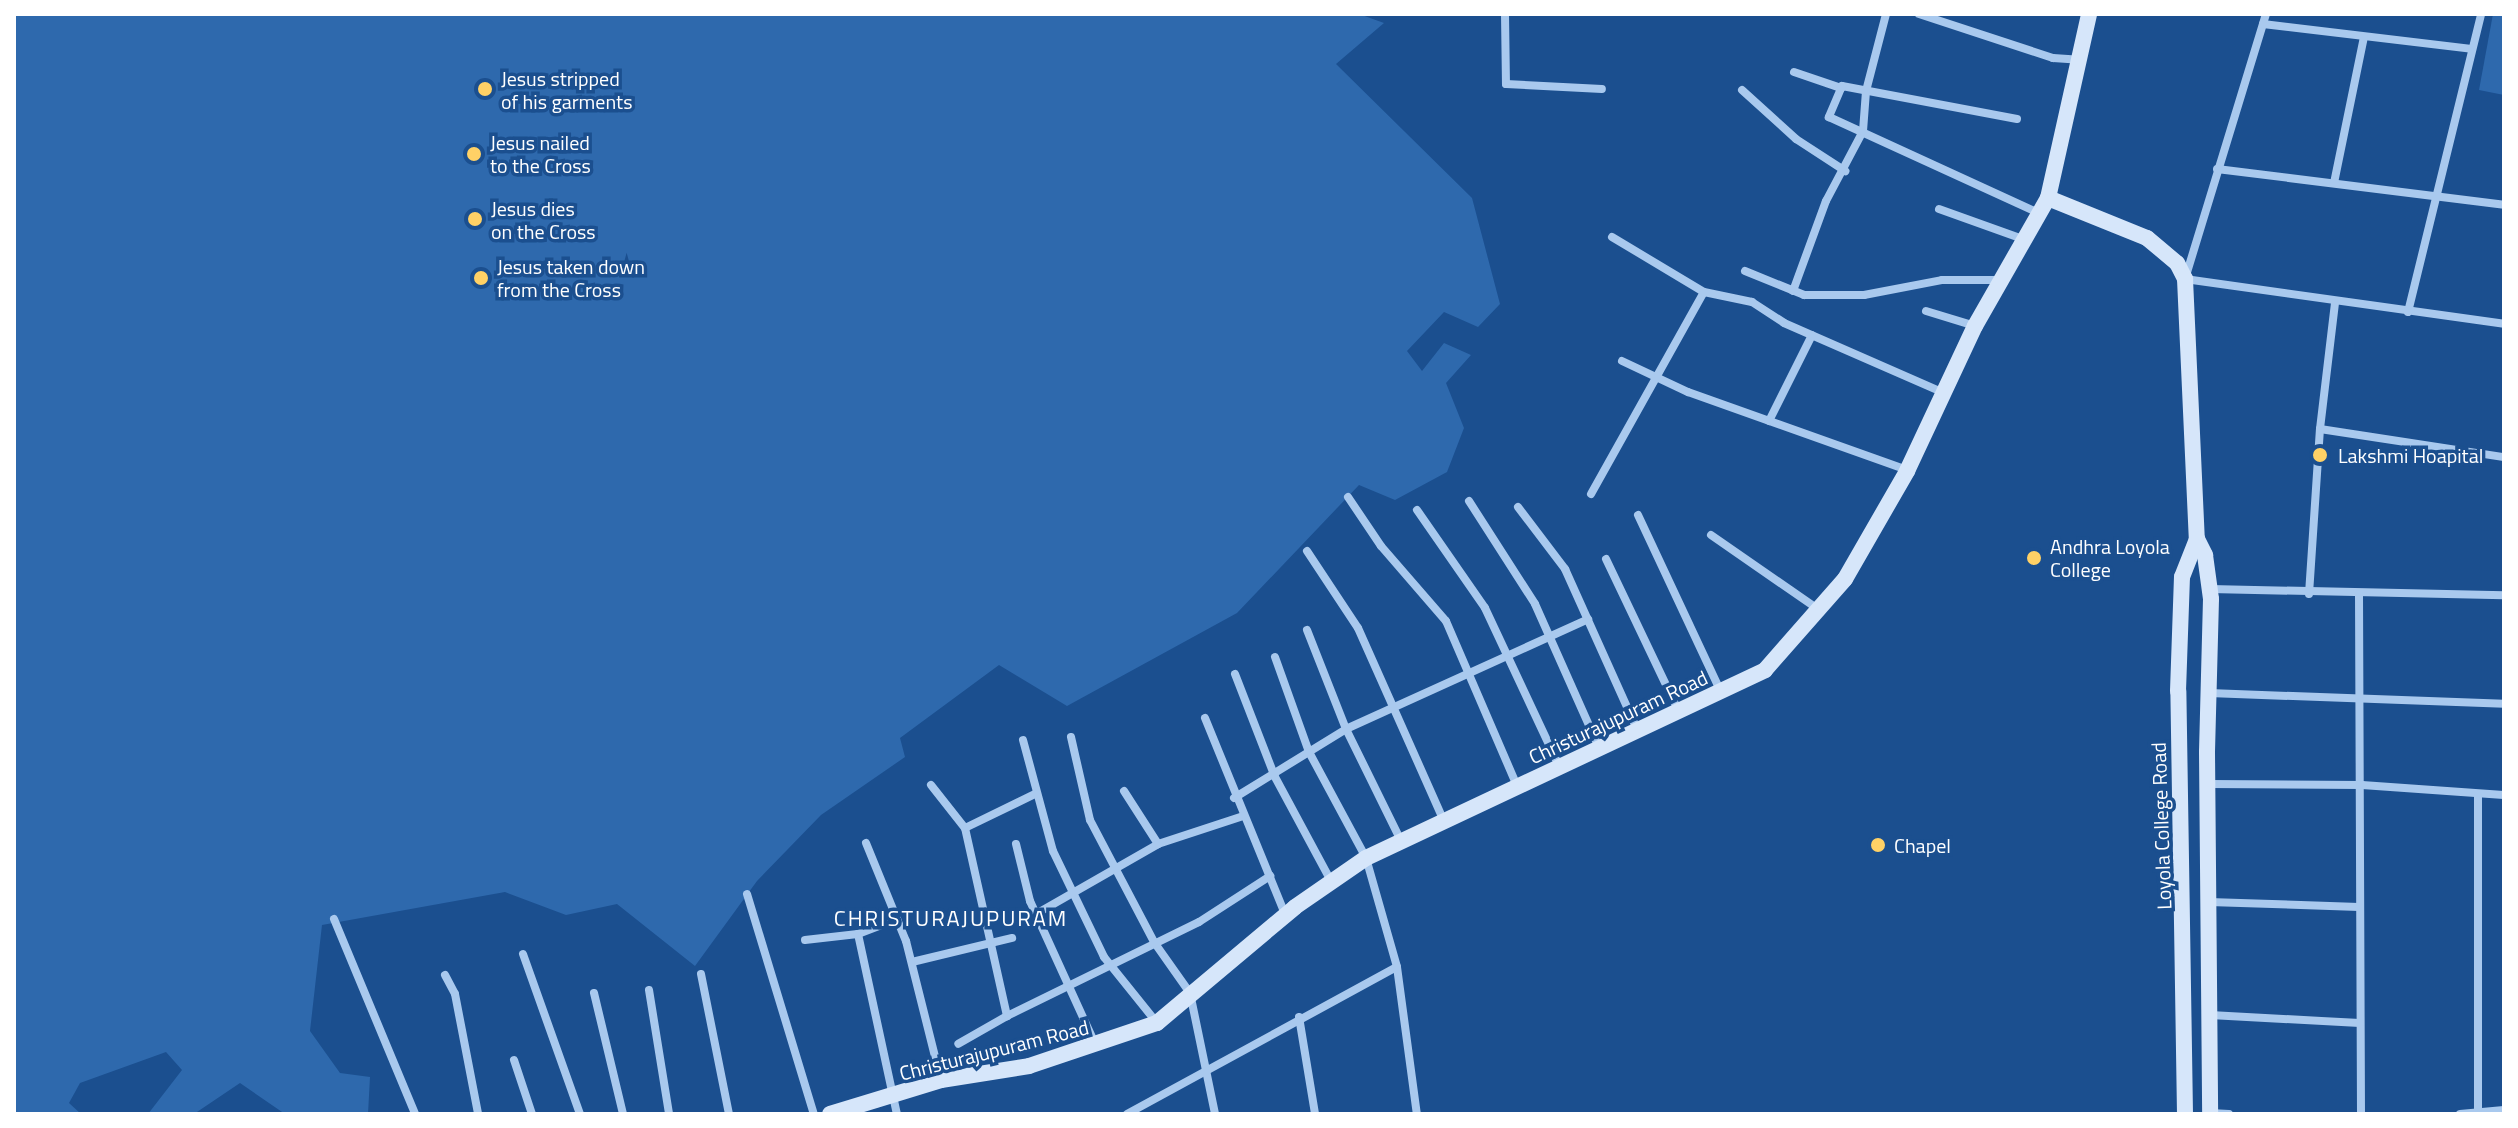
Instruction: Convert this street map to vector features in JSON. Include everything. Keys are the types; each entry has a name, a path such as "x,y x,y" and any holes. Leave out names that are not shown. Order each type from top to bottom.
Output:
{"street":[{"path":"1505,14 1506,84 1602,89"},
{"path":"1793,291 1826,201 1845,171 1863,131 1866,91 1886,14"},
{"path":"1919,14 2053,58 2079,60"},
{"name":"Christurajupuram Road","path":"830,1114 941,1080 1029,1066 1096,1047 1157,1023 1330,879 1366,858 1765,670 1845,579 1907,471 1975,326 2043,206 2089,14"},
{"path":"2185,279 2266,14"},
{"path":"2408,312 2481,14"},
{"path":"2263,24 2472,49"},
{"path":"2334,183 2364,37"},
{"path":"1794,72 1841,88 2017,119"},
{"path":"1841,88 1829,117 2043,206 2147,238 2177,263 2185,279"},
{"path":"1742,90 1796,139 1845,171"},
{"path":"2217,169 2504,205"},
{"path":"1939,209 2023,239"},
{"path":"1612,237 1704,292 1752,302 1812,335 1945,393"},
{"path":"1745,271 1804,295 1864,295 1942,280 2001,280"},
{"path":"2185,279 2335,303 2504,324"},
{"name":"Loyola College Road","path":"2185,279 2197,539 2205,555 2210,589 2210,1113"},
{"path":"1591,494 1660,379 1704,292"},
{"path":"2309,594 2320,429 2335,303"},
{"path":"1926,311 1975,326"},
{"path":"1769,421 1812,335"},
{"path":"1622,361 1660,379 1907,471"},
{"path":"2320,429 2504,457"},
{"path":"1348,497 1381,546 1435,606 1471,676 1517,787"},
{"path":"1469,501 1535,604 1599,748"},
{"path":"1518,507 1565,569 1638,730"},
{"path":"1417,510 1485,608 1510,656 1559,767"},
{"path":"1638,515 1721,691"},
{"path":"1711,535 1819,609"},
{"name":"Loyola College Road","path":"2185,1114 2178,691 2182,577 2197,539"},
{"path":"1307,551 1358,628 1392,711 1444,821"},
{"path":"1606,559 1679,711"},
{"path":"2210,589 2309,594 2504,595"},
{"path":"2359,594 2361,1114"},
{"path":"1234,798 1275,777 1346,729 1471,676 1588,619"},
{"path":"1307,630 1346,729 1402,843"},
{"path":"1275,657 1309,752 1366,858 1397,967 1417,1114"},
{"path":"1235,674 1275,777 1330,879"},
{"path":"2208,693 2358,701 2504,704"},
{"path":"1205,718 1234,798 1286,915"},
{"path":"1071,737 1090,820 1154,942 1190,993 1215,1114"},
{"path":"1023,740 1047,836 1073,892 1109,963 1157,1023"},
{"path":"2208,784 2362,785 2478,796 2504,795"},
{"path":"931,785 965,828 1007,1016"},
{"path":"1124,791 1158,844"},
{"path":"965,828 1035,794"},
{"path":"2478,796 2478,1112"},
{"path":"1036,914 1158,844 1243,816"},
{"path":"866,843 912,962 941,1080"},
{"path":"1016,844 1036,914 1096,1047"},
{"path":"958,1044 1109,963 1199,922 1270,876"},
{"path":"747,894 814,1114"},
{"path":"2208,902 2359,907"},
{"path":"334,919 415,1114"},
{"path":"805,940 858,934 897,919"},
{"path":"858,934 896,1094 897,1114"},
{"path":"912,962 1012,938"},
{"path":"523,954 580,1114"},
{"path":"1127,1114 1207,1067 1397,967"},
{"path":"701,974 729,1114"},
{"path":"445,975 455,994 478,1114"},
{"path":"649,990 669,1114"},
{"path":"594,993 623,1114"},
{"path":"2209,1015 2360,1023"},
{"path":"1299,1017 1315,1114"},
{"path":"514,1060 532,1114"},
{"path":"2460,1114 2504,1110"},
{"path":"2210,1113 2229,1114"}],"shaded area":[{"path":"14,14 1359,14 1384,23 1336,64 1472,198 1500,304 1478,327 1444,312 1407,351 1422,371 1444,343 1471,355 1446,383 1464,428 1447,472 1395,500 1359,485 1237,613 1067,706 999,665 900,738 905,757 821,815 757,881 695,966 617,904 566,915 505,892 322,925 310,1031 340,1073 370,1077 368,1114 285,1114 240,1083 194,1114 148,1114 182,1070 166,1052 80,1083 69,1103 81,1114 14,1114"},
{"path":"2493,14 2504,14 2504,95 2479,90"}],"place":[{"name":"Jesus stripped of his garments","path":"485,89"},
{"name":"Jesus nailed to the Cross","path":"474,154"},
{"name":"Jesus dies on the Cross","path":"475,219"},
{"name":"Jesus taken down from the Cross","path":"481,278"},
{"name":"Lakshmi Hoapital","path":"2320,455"},
{"name":"Andhra Loyola College","path":"2034,558"},
{"name":"Chapel","path":"1878,845"}],"district":[{"name":"CHRISTURAJUPURAM","path":"951,919"}]}
